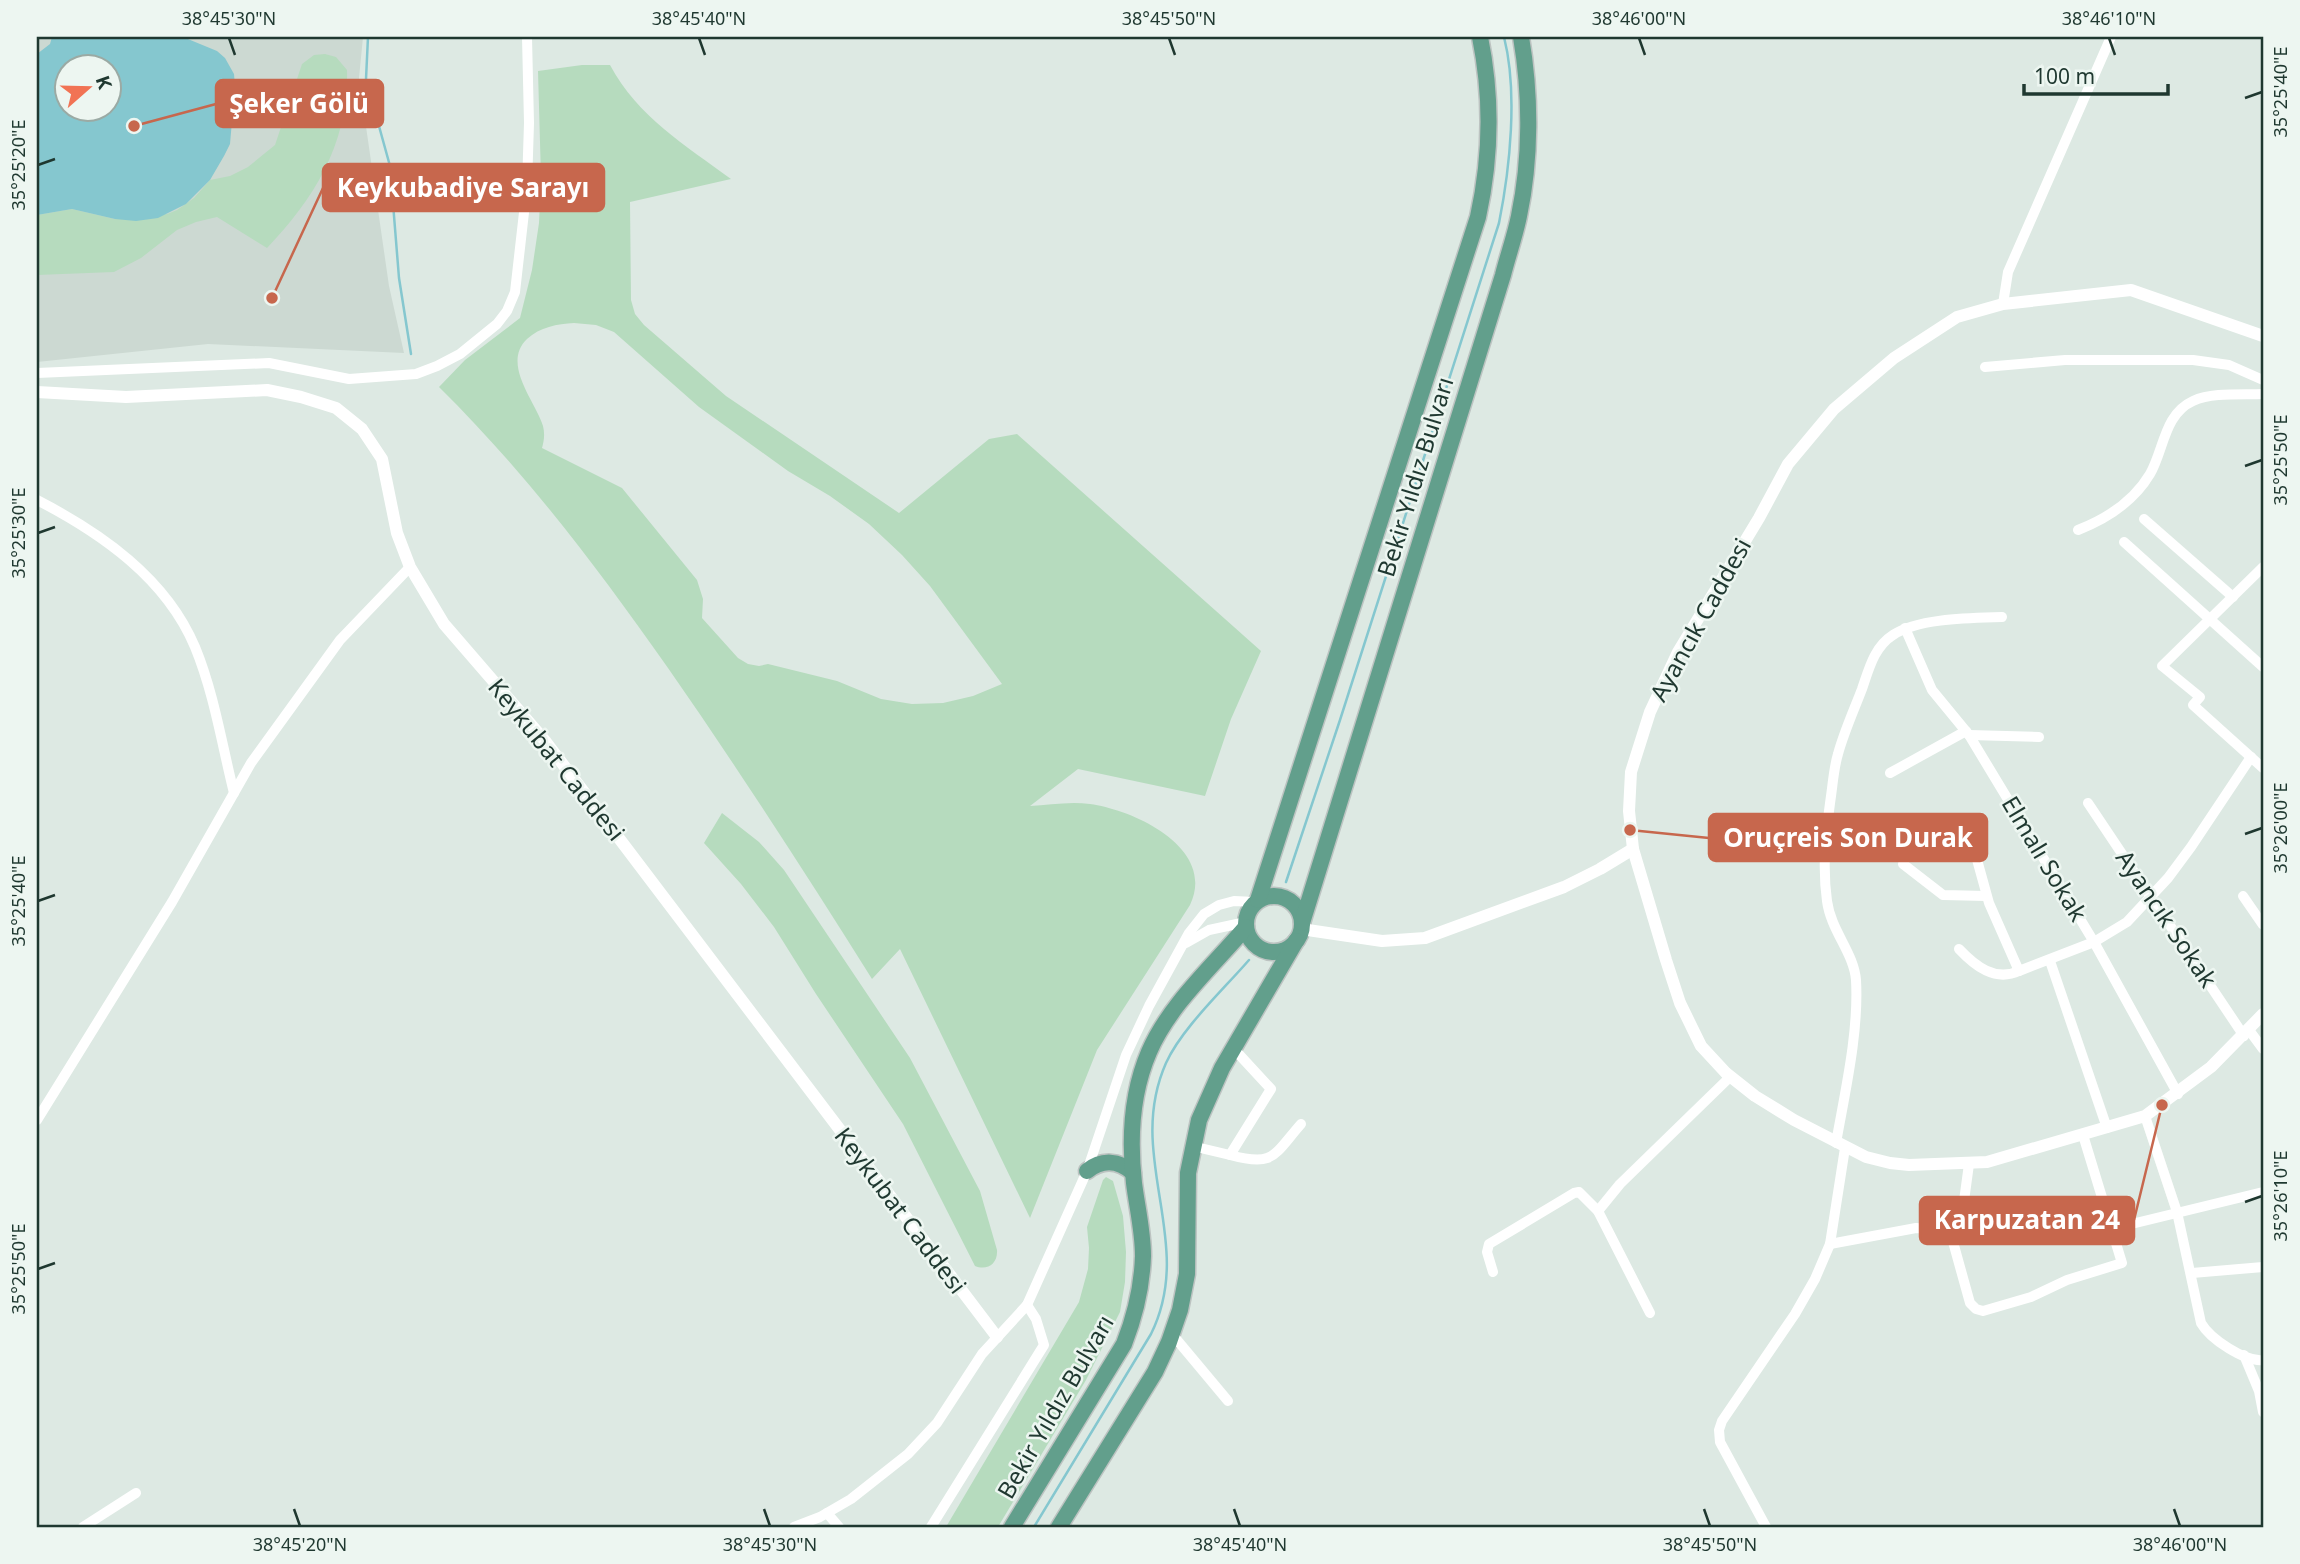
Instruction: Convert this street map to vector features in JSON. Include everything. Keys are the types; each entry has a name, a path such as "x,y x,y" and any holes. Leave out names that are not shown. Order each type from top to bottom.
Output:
{"main road":[{"name":"Bekir Yıldız Bulvarı","path":"1257,901 1478,217 1484,186 1488,125 1487,86 1480,37"},
{"name":"Bekir Yıldız Bulvarı","path":"1059,1527 1156,1372 1172,1334 1187,1274 1187,1191 1192,1146 1205,1102 1300,931 1503,275 1518,217 1526,165 1527,95 1521,37"},
{"path":"1273,896 1285,898 1295,905 1300,931 1281,951 1268,951 1252,942 1246,925 1248,912 1257,901 1273,896"},
{"name":"Bekir Yıldız Bulvarı","path":"1012,1527 1124,1344 1129,1331 1140,1290 1143,1256 1133,1173 1132,1114 1138,1081 1150,1049 1177,1006 1246,925"},
{"path":"1087,1171 1108,1162 1124,1166 1133,1173"}],"street":[{"path":"37,373 269,363 349,379 416,374 460,354 497,324 507,311 515,292 527,176 527,37"},
{"path":"2003,304 2008,272 2111,37"},
{"name":"Ayancık Caddesi","path":"2263,336 2131,290 2003,304 1957,317 1894,358 1834,409 1788,464 1759,518 1678,652 1650,712 1631,772 1629,811 1633,849 1680,1003 1701,1046 1730,1077 1776,1109 1866,1157 1890,1163 1987,1162 2145,1116 2211,1067 2263,1014"},
{"path":"1985,368 2078,359 2193,360 2229,365 2263,380"},
{"name":"Keykubat Caddesi","path":"37,392 126,397 267,390 336,408 362,429 382,459 397,533 410,567 444,624 546,742 998,1337"},
{"path":"2078,530 2102,520 2134,495 2151,473 2172,419 2187,404 2204,397 2263,394"},
{"path":"37,500 119,552 145,575 174,609 188,632 199,659 234,793"},
{"path":"2144,519 2233,597"},
{"path":"2124,542 2263,667"},
{"path":"37,1120 161,920 251,763 340,640 410,567"},
{"path":"2263,569 2162,666 2200,696 2193,705 2263,768"},
{"path":"1766,1527 1720,1442 1720,1425 1794,1314 1811,1286 1830,1244 1856,982 1852,961 1830,915 1824,851 1837,755 1877,651 1886,639 1905,628 2002,617"},
{"name":"Elmalı Sokak","path":"1905,628 1932,690 1967,733 2094,942 2178,1094"},
{"path":"1890,773 1967,733 2039,737"},
{"path":"1959,948 1971,961 1990,973 2007,975 2050,961 2094,942 2127,922 2152,896 2191,847 2251,757"},
{"name":"Ayancık Sokak","path":"2088,803 2247,1033 2263,1049"},
{"path":"1951,837 1964,842 1973,851 1986,896 2019,971"},
{"path":"1300,931 1382,941 1415,940 1564,887 1633,849"},
{"path":"1903,864 1943,895 1986,896"},
{"path":"2243,896 2263,925"},
{"path":"794,1527 827,1513 865,1490 918,1446 937,1423 972,1367 1027,1306 1087,1171 1126,1055 1149,1006 1193,927 1211,909 1234,901 1257,901"},
{"path":"1181,949 1203,932 1246,925"},
{"path":"2050,961 2107,1128"},
{"path":"1230,1155 1271,1089 1234,1049"},
{"path":"1598,1211 1620,1184 1730,1077"},
{"path":"2145,1116 2177,1212 2204,1328 2212,1337 2261,1361"},
{"path":"1192,1146 1254,1161 1268,1158 1301,1124"},
{"path":"1969,1164 1964,1201 1950,1231 1970,1303 1983,1311 2031,1297 2067,1280 2122,1263 2083,1135"},
{"path":"2111,1229 2263,1192"},
{"path":"1493,1272 1486,1252 1489,1244 1574,1193 1583,1194 1598,1211 1650,1313"},
{"path":"1830,1244 1916,1228 1950,1231"},
{"path":"2192,1273 2263,1267"},
{"path":"931,1527 1044,1345 1036,1319 1027,1306"},
{"path":"1172,1334 1228,1401"},
{"path":"2244,1355 2259,1391 2263,1422"},
{"path":"83,1527 136,1493"},
{"path":"827,1513 839,1527"}],"shaded area":[{"path":"37,37 363,37 359,78 389,286 404,353 208,344 37,362"}],"green space":[{"path":"314,55 336,57 347,70 342,121 335,145 314,189 267,248 217,217 177,230 141,258 114,272 37,275 37,215 72,209 115,219 167,214 177,210 194,198 210,180 230,176 248,167 275,145 302,64"},
{"path":"582,65 610,65 621,83 648,115 731,179 630,202 631,300 635,314 644,325 726,396 899,513 989,439 1017,434 1261,651 1231,719 1205,796 1078,769 1030,806 1090,804 1128,814 1167,835 1182,850 1192,866 1195,885 1190,905 1097,1050 1030,1218 900,949 872,979 721,745 615,594 560,522 502,453 439,387 465,360 520,318 532,270 539,223 541,178 538,71","holes":["574,323 596,325 614,332 699,407 788,471 869,524 930,586 1002,684 973,696 943,703 912,704 881,699 837,681 768,664 748,664 738,658 702,618 703,599 697,580 622,488 542,448 543,426 519,371 520,349 532,335 549,327"]},
{"path":"722,813 759,842 784,870 910,1058 980,1191 997,1250 996,1259 991,1265 984,1268 975,1266 903,1124 774,927 741,884 704,843"},
{"path":"1106,1177 1113,1181 1123,1216 1126,1252 1120,1312 1086,1380 998,1527 946,1527 1079,1302 1088,1269 1087,1227"}],"water":[{"path":"52,37 183,37 217,51 225,58 234,74 235,86 230,144 210,180 186,204 158,218 136,221 115,219 72,209 37,215 37,54 50,44"}],"waterway":[{"path":"368,37 366,79 390,166 399,278 411,354"},
{"path":"1286,882 1499,223 1511,130 1511,82 1504,37"},
{"path":"1034,1527 1151,1334 1163,1300 1167,1266 1165,1232 1152,1132 1155,1098 1166,1063 1192,1023 1249,960"}],"place":[{"name":"Şeker Gölü","path":"134,126"},
{"name":"Keykubadiye Sarayı","path":"272,298"},
{"name":"Oruçreis Son Durak","path":"1630,830"},
{"name":"Karpuzatan 24","path":"2162,1105"}]}
